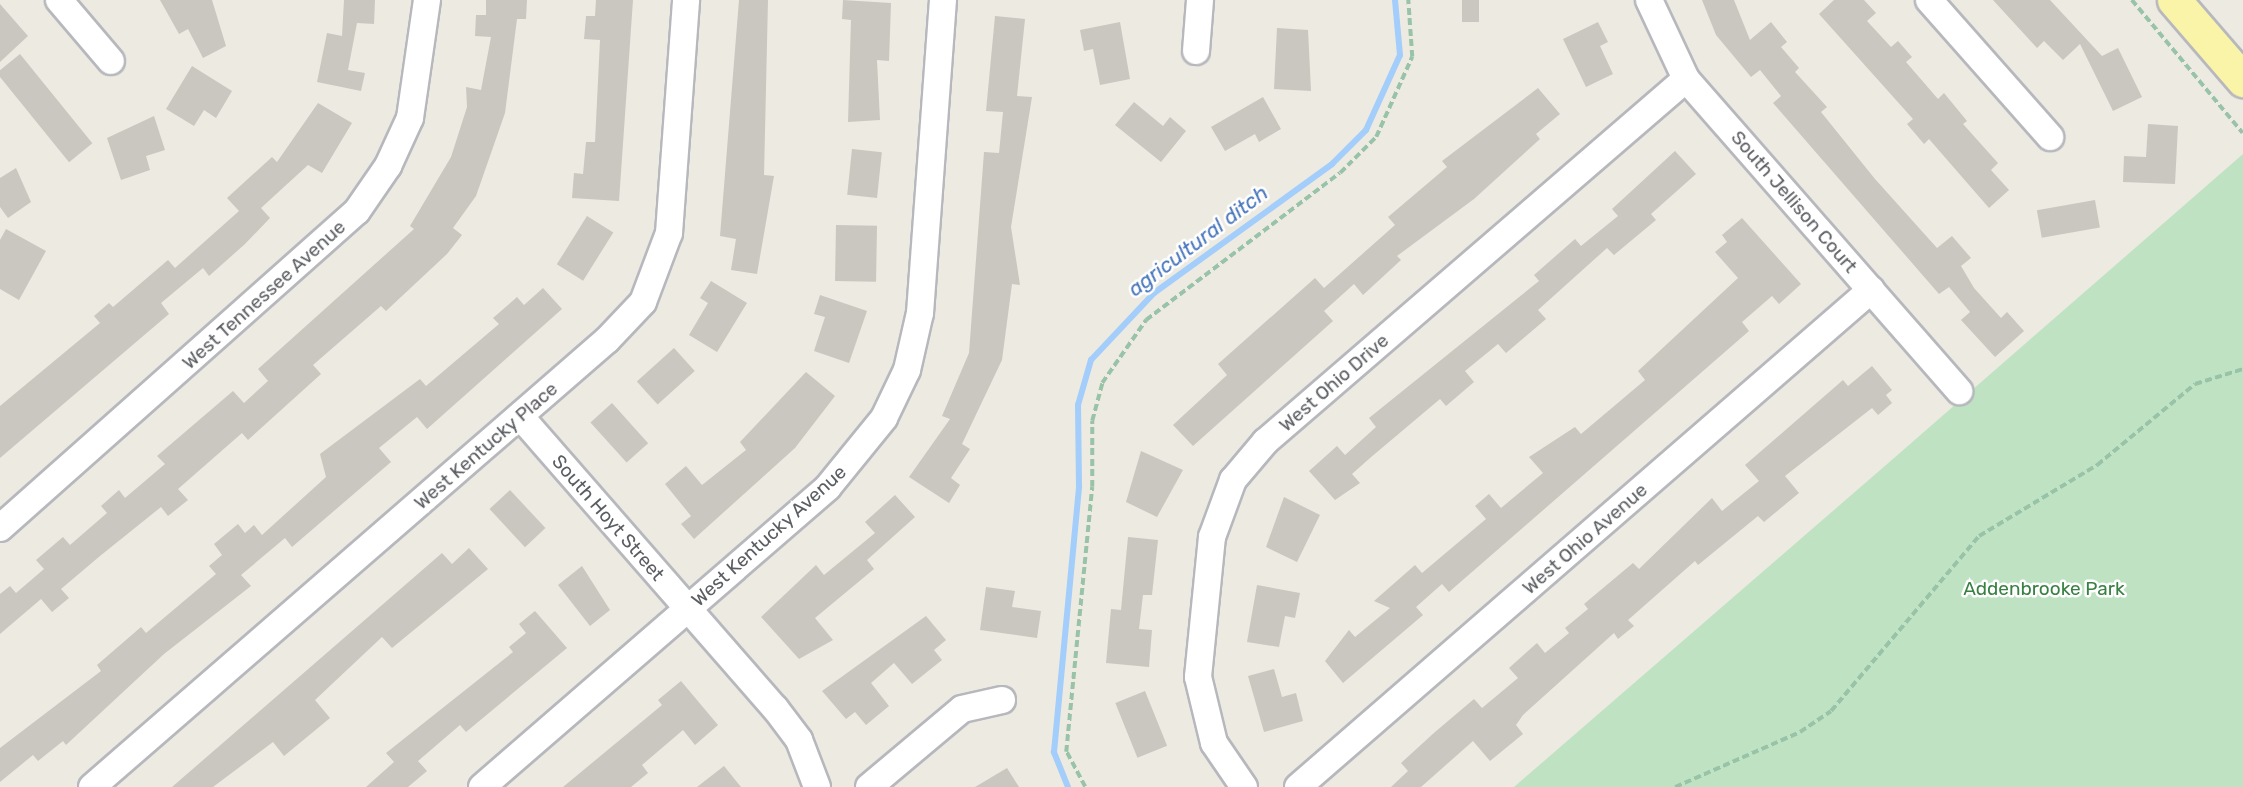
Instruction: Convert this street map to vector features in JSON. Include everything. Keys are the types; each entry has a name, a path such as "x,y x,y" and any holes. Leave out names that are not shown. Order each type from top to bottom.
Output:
{"main road":[{"path":"2174,0 2243,80"}],"street":[{"path":"59,0 111,61"},
{"name":"West Tennessee Avenue","path":"0,528 357,211 388,166 410,118 426,0"},
{"name":"West Kentucky Place","path":"92,787 628,319 661,267 669,233 686,0"},
{"name":"West Kentucky Avenue","path":"482,787 845,470 897,394 920,313 943,0"},
{"path":"1196,51 1200,0"},
{"name":"South Jellison Court","path":"1649,0 1686,79 1959,391"},
{"path":"1929,0 2050,138"},
{"name":"West Ohio Drive","path":"1244,787 1214,743 1198,677 1212,537 1233,480 1265,442 1686,79"},
{"name":"West Ohio Avenue","path":"1298,787 1871,290"},
{"name":"South Hoyt Street","path":"520,416 788,724 817,787"},
{"path":"869,787 962,709 1002,700"}],"path":[{"path":"1085,787 1066,751 1092,487 1092,421 1102,383 1146,320 1340,173 1376,137 1412,57 1408,0"},
{"path":"2132,0 2243,133"},
{"path":"1675,787 1800,732 1831,711 1979,536 2096,465 2195,384 2243,369"}],"green space":[{"name":"Addenbrooke Park","path":"2243,154 2243,787 1514,787 1886,465"}],"building":[{"path":"160,0 212,0 226,46 203,58 188,29 179,34"},
{"path":"344,0 375,0 374,24 357,23 348,70 365,73 361,91 317,82 327,33 342,36"},
{"path":"486,0 527,0 526,19 517,19 505,113 476,196 453,228 462,235 447,254 386,311 381,306 313,365 321,374 248,440 242,433 178,489 188,500 168,516 161,507 100,556 61,589 69,598 52,612 41,599 0,634 0,594 10,586 16,593 44,569 36,560 63,537 70,545 107,513 101,506 119,490 125,498 165,464 157,456 233,391 244,403 268,381 258,369 414,229 410,226 451,157 467,107 466,87 481,90 491,37 475,36 476,15 486,15"},
{"path":"596,0 633,0 619,201 572,198 574,173 583,174 586,142 595,142 600,40 584,39 586,16 595,16"},
{"path":"739,0 768,0 764,175 774,176 757,274 731,270 736,239 720,236"},
{"path":"843,0 891,3 889,61 877,60 880,120 848,122 851,20 842,19"},
{"path":"1462,0 1479,0 1479,22 1462,22"},
{"path":"1702,0 1734,0 1750,40 1771,22 1787,42 1781,47 1799,68 1795,72 1827,107 1821,112 1875,179 1937,248 1952,236 1971,258 1961,266 1974,288 2001,318 2007,312 2024,331 1995,357 1961,320 1970,312 1949,287 1939,294 1773,103 1781,96 1760,70 1751,77 1716,35"},
{"path":"1834,0 1864,0 1876,13 1867,21 1891,47 1898,41 1912,57 1906,62 1938,99 1944,93 1967,121 1963,124 1998,163 1991,170 2009,190 1989,208 1929,139 1924,144 1907,124 1913,119 1819,14"},
{"path":"1993,0 2050,0 2102,56 2118,48 2142,97 2113,111 2080,44 2063,60 2044,41 2037,48"},
{"path":"0,4 28,36 0,62"},
{"path":"995,16 1025,19 1017,96 1032,97 1011,227 1020,285 1012,284 1002,360 962,444 970,449 951,478 960,485 949,503 909,477 950,419 942,416 969,353 984,152 999,153 1003,112 986,111"},
{"path":"1120,22 1130,79 1100,85 1093,49 1084,51 1080,30"},
{"path":"1598,22 1608,42 1600,46 1613,74 1586,87 1563,39"},
{"path":"1277,28 1308,30 1311,91 1274,89"},
{"path":"20,54 92,143 69,162 0,77 0,70"},
{"path":"192,66 232,91 216,118 204,110 194,126 166,109"},
{"path":"1538,88 1560,114 1536,134 1540,139 1474,199 1397,256 1401,260 1363,295 1354,284 1324,311 1333,321 1193,446 1173,425 1227,375 1218,364 1315,278 1324,288 1395,225 1388,217 1447,167 1442,161"},
{"path":"1263,97 1281,129 1259,142 1255,134 1225,151 1211,127"},
{"path":"1134,102 1163,126 1170,117 1186,131 1161,162 1115,125"},
{"path":"318,103 352,123 322,173 308,165 261,208 270,218 245,244 209,276 203,268 161,303 169,314 0,458 0,406 100,323 94,316 109,303 113,307 168,260 175,268 239,211 227,198 272,157 277,162"},
{"path":"154,116 165,150 146,156 150,170 121,180 107,138"},
{"path":"2148,124 2178,126 2175,184 2123,182 2124,156 2146,157"},
{"path":"852,149 882,152 877,198 847,195"},
{"path":"1675,151 1696,174 1651,214 1656,220 1614,255 1607,248 1538,310 1546,319 1506,353 1498,344 1465,371 1474,382 1446,406 1440,399 1370,458 1352,474 1360,483 1335,500 1309,471 1337,446 1345,455 1376,427 1369,418 1539,281 1534,275 1575,239 1581,246 1618,216 1612,209"},
{"path":"16,168 31,202 8,218 0,207 0,178"},
{"path":"2095,200 2100,228 2042,238 2037,210"},
{"path":"587,216 613,232 583,281 557,264"},
{"path":"1742,218 1801,284 1779,304 1772,296 1742,322 1749,331 1449,592 1442,584 1416,607 1423,615 1343,683 1325,661 1349,630 1355,637 1390,608 1374,601 1415,565 1422,573 1486,519 1475,506 1489,494 1501,508 1543,473 1529,457 1575,427 1581,434 1645,380 1638,371 1738,278 1715,252 1727,242 1722,235"},
{"path":"836,225 877,226 876,282 835,281"},
{"path":"6,229 46,251 19,300 0,289 0,240"},
{"path":"711,281 747,303 717,352 689,335 708,303 700,298"},
{"path":"543,288 562,309 427,429 417,417 379,448 391,462 292,547 285,538 241,575 251,586 164,654 66,745 63,741 38,761 33,755 0,782 0,748 101,671 97,665 141,627 146,633 216,574 209,566 222,555 214,544 238,524 245,533 254,525 262,535 326,477 320,454 420,379 426,386 499,324 493,318 517,297 524,305"},
{"path":"820,295 867,311 849,363 814,351 825,317 814,314"},
{"path":"674,348 695,371 658,404 637,381"},
{"path":"1872,366 1892,390 1886,395 1892,403 1878,415 1872,408 1785,476 1799,493 1764,522 1758,516 1698,565 1695,561 1628,620 1634,626 1618,639 1614,633 1523,715 1516,725 1523,734 1490,761 1473,741 1421,787 1391,787 1408,771 1401,763 1435,732 1474,699 1482,708 1518,678 1509,668 1537,643 1545,653 1569,633 1565,628 1588,609 1584,604 1633,563 1639,569 1712,498 1722,511 1759,481 1745,465 1843,380 1848,386"},
{"path":"806,372 835,396 795,448 694,539 681,524 691,516 665,484 686,466 702,485 746,450 740,442"},
{"path":"612,403 648,443 627,463 590,422"},
{"path":"1141,451 1183,470 1157,517 1126,502"},
{"path":"510,490 545,528 525,547 490,509"},
{"path":"895,495 915,517 867,560 874,569 815,618 833,640 799,659 761,617 816,565 824,575 875,533 865,522"},
{"path":"1284,497 1320,515 1297,562 1266,547"},
{"path":"1128,537 1158,540 1152,595 1143,595 1139,629 1152,630 1149,667 1106,663 1111,609 1121,610"},
{"path":"469,548 488,569 392,648 382,637 315,700 330,718 284,756 273,742 213,787 172,787 442,553 452,564"},
{"path":"582,566 610,610 590,626 558,585"},
{"path":"1257,585 1300,593 1295,618 1285,616 1279,647 1247,642"},
{"path":"986,587 1015,591 1012,607 1041,611 1037,638 980,630"},
{"path":"535,611 567,648 466,732 460,725 418,761 427,771 408,787 366,787 394,762 386,753 513,652 509,647 526,633 519,624"},
{"path":"926,616 946,640 934,650 942,660 912,684 894,663 871,683 889,706 866,725 855,712 846,719 822,691"},
{"path":"1274,669 1282,697 1296,693 1303,721 1264,732 1248,676"},
{"path":"681,681 718,725 695,745 683,730 642,765 648,773 631,787 563,787 662,705 658,700"},
{"path":"1145,691 1167,746 1137,758 1115,703"},
{"path":"724,766 741,787 697,787"},
{"path":"1007,768 1019,787 975,787"}],"waterway":[{"name":"agricultural ditch","path":"1068,787 1054,752 1079,486 1078,405 1091,360 1154,293 1332,164 1366,130 1400,55 1395,0"}]}
